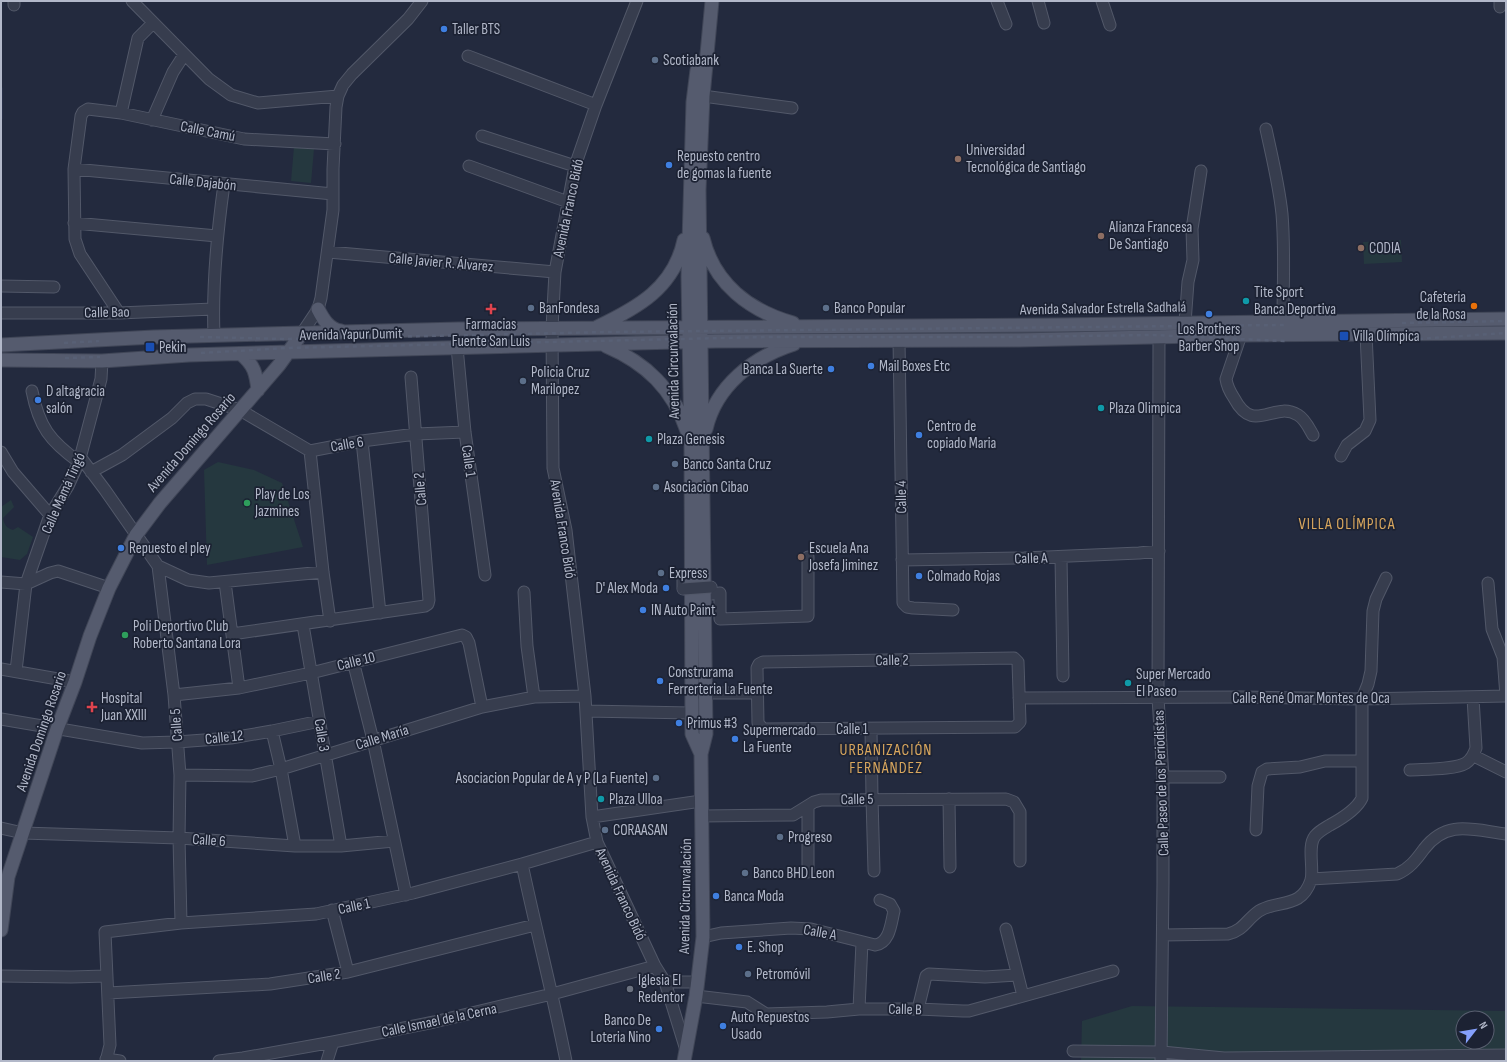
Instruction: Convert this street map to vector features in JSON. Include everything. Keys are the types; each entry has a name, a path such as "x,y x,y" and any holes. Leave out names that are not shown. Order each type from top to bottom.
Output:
{"main road":[{"name":"Avenida Circunvalación","path":"702,754 692,734 692,713 698,693 696,446 688,328 703,96 712,1"},
{"name":"Avenida Circunvalación","path":"685,1056 696,996 703,937 701,801 702,754 706,734 698,693 691,578 702,342 694,219 693,102 697,68 711,15"},
{"path":"594,328 634,308 648,298 661,285 674,269 694,219"},
{"path":"694,219 705,247 717,270 731,289 747,304 807,334"},
{"path":"318,309 330,326 336,330 345,332"},
{"name":"Avenida Salvador Estrella Sadhalá","path":"702,342 807,334 1186,323 1506,319"},
{"name":"Avenida Yapur Dumit","path":"1,345 103,338 214,335 552,328 701,328"},
{"name":"Avenida Salvador Estrella Sadhalá","path":"701,328 900,340 1019,340 1159,336 1506,333"},
{"name":"Avenida Domingo Rosario","path":"1,930 4,876 23,833 57,729 75,682 90,636 109,588 136,534 160,503 258,390 289,352 302,333"},
{"path":"696,446 715,403 730,383 744,369 765,355 807,334"},
{"name":"Avenida Yapur Dumit","path":"1,360 102,361 289,352 552,344 702,342"},
{"path":"600,344 621,352 655,376 670,394 696,446"},
{"path":"240,354 253,367 257,378 258,390"}],"street":[{"path":"132,1 208,79 231,94 258,103 338,96"},
{"name":"Avenida Domingo Rosario","path":"302,333 318,309 328,252 333,210 332,169 338,96 343,85 352,74 408,19 422,1"},
{"name":"Avenida Franco Bidó","path":"637,1 596,105 575,166 555,272 552,328 553,468 566,530 585,696 592,817 597,842 655,966 665,982 685,1056"},
{"path":"997,1 1006,24"},
{"path":"1038,1 1044,23"},
{"path":"1102,1 1110,25"},
{"path":"121,113 138,38 153,23"},
{"path":"152,120 173,72 184,54"},
{"path":"468,56 596,105"},
{"path":"703,96 792,108"},
{"name":"Calle Camú","path":"74,169 81,116 83,112 88,109 121,113 244,139 335,144"},
{"path":"1266,129 1279,190 1282,214 1284,266 1283,322"},
{"path":"482,136 575,166"},
{"path":"469,166 568,202"},
{"path":"74,169 75,239 80,254 119,313"},
{"name":"Calle Dajabón","path":"74,169 333,194"},
{"path":"1186,323 1188,282 1193,260 1192,229 1201,171"},
{"path":"214,335 213,308 217,236 224,184"},
{"path":"74,224 217,236"},
{"name":"Calle Javier R. Álvarez","path":"328,252 555,272"},
{"path":"1,286 54,287"},
{"name":"Calle Bao","path":"1,313 119,313 213,308"},
{"path":"1342,456 1347,445 1365,431 1370,420 1366,334"},
{"path":"1241,335 1226,379 1226,385 1238,406 1246,414 1252,416 1284,411 1292,412 1299,415 1306,422 1312,435"},
{"name":"Calle Paseo de los Periodistas","path":"1159,336 1158,698 1163,777 1161,1057"},
{"name":"Calle 4","path":"900,340 903,603 907,607 934,610 953,610"},
{"name":"Calle 1","path":"457,347 465,432 485,575"},
{"name":"Calle Mamá Tingó","path":"16,671 26,584 50,515 68,486 80,460 101,379 102,361"},
{"name":"Calle 2","path":"380,613 425,606 428,604 429,600 411,377"},
{"name":"Calle 5","path":"32,391 36,410 44,428 62,450 80,460 91,472 158,566 174,695 180,775 179,838 181,924"},
{"name":"Calle 6","path":"91,472 122,455 172,418 187,403 195,399 206,399 240,410 310,451 362,441 416,434 465,432"},
{"path":"232,634 380,613 362,441"},
{"path":"310,451 323,572 330,621"},
{"path":"1,452 13,472 50,515"},
{"name":"Calle A","path":"902,560 1061,557 1159,551"},
{"path":"691,578 683,578 683,589 711,587 711,594 720,593 720,619 808,616 808,557"},
{"path":"1061,557 1063,676"},
{"path":"158,566 188,580 209,583 323,572"},
{"path":"1,582 26,584 58,571 109,588"},
{"path":"1163,935 1233,933 1246,925 1260,911 1267,907 1283,905 1301,897 1308,888 1311,878 1312,843 1314,837 1356,807 1362,798 1362,699 1371,671 1373,611 1376,598 1386,578"},
{"path":"225,582 239,688"},
{"path":"1488,583 1492,629 1503,657 1506,696"},
{"path":"524,592 527,646 534,697"},
{"name":"Calle 3","path":"302,625 341,846"},
{"name":"Calle 10","path":"174,695 239,688 311,673 353,661 462,635 466,637 469,643 482,706"},
{"name":"Calle 2","path":"758,693 757,668 759,664 763,662 1014,658 1018,662 1020,698"},
{"path":"353,661 373,740 406,895"},
{"path":"1,669 75,682"},
{"path":"698,693 758,693"},
{"name":"Calle 1","path":"758,693 758,723 764,729 1015,727 1020,722 1020,698"},
{"name":"Calle María","path":"180,775 252,776 281,769 482,706 534,697 585,696"},
{"name":"Calle René Omar Montes de Oca","path":"1020,698 1362,699 1472,698 1506,696"},
{"path":"1410,770 1454,767 1466,763 1474,756 1476,748 1472,698"},
{"path":"586,711 692,713"},
{"name":"Calle 12","path":"1,719 142,742 177,742 231,738 320,721"},
{"path":"871,729 874,871"},
{"path":"272,731 281,769 295,846"},
{"path":"1474,756 1506,772"},
{"path":"1256,830 1258,786 1262,772 1267,769 1300,767 1324,761 1362,761"},
{"path":"1163,777 1220,777"},
{"name":"Calle 5","path":"702,816 793,815 821,800 872,798 1006,799 1014,802 1020,812 1020,862"},
{"path":"949,799 950,867"},
{"path":"592,817 701,801"},
{"path":"808,806 808,872"},
{"path":"1,828 23,833"},
{"path":"1311,878 1396,874 1402,872 1412,864 1431,840 1444,832 1456,828 1506,834"},
{"name":"Calle 6","path":"23,833 179,838 295,846 341,846 394,841"},
{"name":"Calle 1","path":"106,976 105,932 181,924 316,914 406,895 597,842"},
{"path":"522,864 566,1061"},
{"name":"Calle A","path":"703,937 721,933 791,928 811,929 831,933 875,945 879,944 887,937 894,911 890,904 880,900"},
{"path":"332,910 348,972"},
{"name":"Calle 2","path":"108,993 270,984 348,972 535,925"},
{"path":"1006,929 1022,996"},
{"path":"859,1009 862,942"},
{"name":"Calle Ismael de la Cerna","path":"219,1061 243,1060 434,1022 552,994 655,966"},
{"name":"Calle B","path":"696,996 747,1002 766,1014 827,1012 859,1009 969,1011 1113,971"},
{"path":"918,1009 926,976 929,974 985,977 1017,975"},
{"path":"1,976 106,976 110,1045 106,1060 120,1061"},
{"path":"665,982 697,982"},
{"path":"327,1061 333,1042"},
{"path":"1073,1051 1224,1060 1449,1058 1506,1055"}],"shaded area":[{"path":"294,147 314,149 311,183 291,181"},
{"path":"1401,240 1402,262 1364,264 1363,242"},
{"name":"Play de Los Jazmines","path":"218,462 254,470 282,483 303,547 207,565 204,470"},
{"path":"11,500 14,507 3,518 5,524 13,530 18,527 33,537 27,554 20,560 1,557 1,507"},
{"path":"1132,1006 1455,1010 1455,1050 1495,1050 1495,1011 1506,1011 1506,1061 1081,1061 1082,1021"}],"waterway":[{"path":"1,88 1,119"}],"railway":[{"path":"1402,323 1506,321"},
{"path":"200,337 286,339 608,332 1284,325"},
{"path":"1403,340 1506,333"},
{"path":"201,353 287,348 767,337 1004,337 1153,335 1285,341"},
{"path":"64,343 99,341"},
{"path":"65,358 100,357"}],"place":[{"name":"Taller BTS","path":"444,29"},
{"name":"Scotiabank","path":"655,60"},
{"name":"Universidad Tecnológica de Santiago","path":"958,159"},
{"name":"Repuesto centro de gomas la fuente","path":"669,165"},
{"name":"Alianza Francesa De Santiago","path":"1101,236"},
{"name":"CODIA","path":"1361,248"},
{"name":"Tite Sport Banca Deportiva","path":"1246,301"},
{"name":"Cafeteria de la Rosa","path":"1474,306"},
{"name":"BanFondesa","path":"531,308"},
{"name":"Banco Popular","path":"826,308"},
{"name":"Farmacias Fuente San Luis","path":"491,309"},
{"name":"Los Brothers Barber Shop","path":"1209,314"},
{"name":"Villa Olímpica","path":"1344,336"},
{"name":"Pekin","path":"150,347"},
{"name":"Mail Boxes Etc","path":"871,366"},
{"name":"Banca La Suerte","path":"831,369"},
{"name":"Policia Cruz Marilopez","path":"523,381"},
{"name":"D altagracia salón","path":"38,400"},
{"name":"Plaza Olimpica","path":"1101,408"},
{"name":"Centro de copiado Maria","path":"919,435"},
{"name":"Plaza Genesis","path":"649,439"},
{"name":"Banco Santa Cruz","path":"675,464"},
{"name":"Asociacion Cibao","path":"656,487"},
{"name":"Play de Los Jazmines","path":"247,503"},
{"name":"Repuesto el pley","path":"121,548"},
{"name":"Escuela Ana Josefa Jiminez","path":"801,557"},
{"name":"Express","path":"661,573"},
{"name":"Colmado Rojas","path":"919,576"},
{"name":"D' Alex Moda","path":"666,588"},
{"name":"IN Auto Paint","path":"643,610"},
{"name":"Poli Deportivo Club Roberto Santana Lora","path":"125,635"},
{"name":"Construrama Ferrerteria La Fuente","path":"660,681"},
{"name":"Super Mercado El Paseo","path":"1128,683"},
{"name":"Hospital Juan XXIII","path":"92,707"},
{"name":"Primus #3","path":"679,723"},
{"name":"Supermercado La Fuente","path":"735,739"},
{"name":"Asociacion Popular de A y P (La Fuente)","path":"656,778"},
{"name":"Plaza Ulloa","path":"601,799"},
{"name":"CORAASAN","path":"605,830"},
{"name":"Progreso","path":"780,837"},
{"name":"Banco BHD Leon","path":"745,873"},
{"name":"Banca Moda","path":"716,896"},
{"name":"E. Shop","path":"739,947"},
{"name":"Petromóvil","path":"748,974"},
{"name":"Iglesia El Redentor","path":"630,989"},
{"name":"Auto Repuestos Usado","path":"723,1026"},
{"name":"Banco De Loteria Nino","path":"659,1029"}],"district":[{"name":"VILLA OLÍMPICA","path":"1347,523"},
{"name":"URBANIZACIÓN FERNÁNDEZ","path":"886,758"}]}
